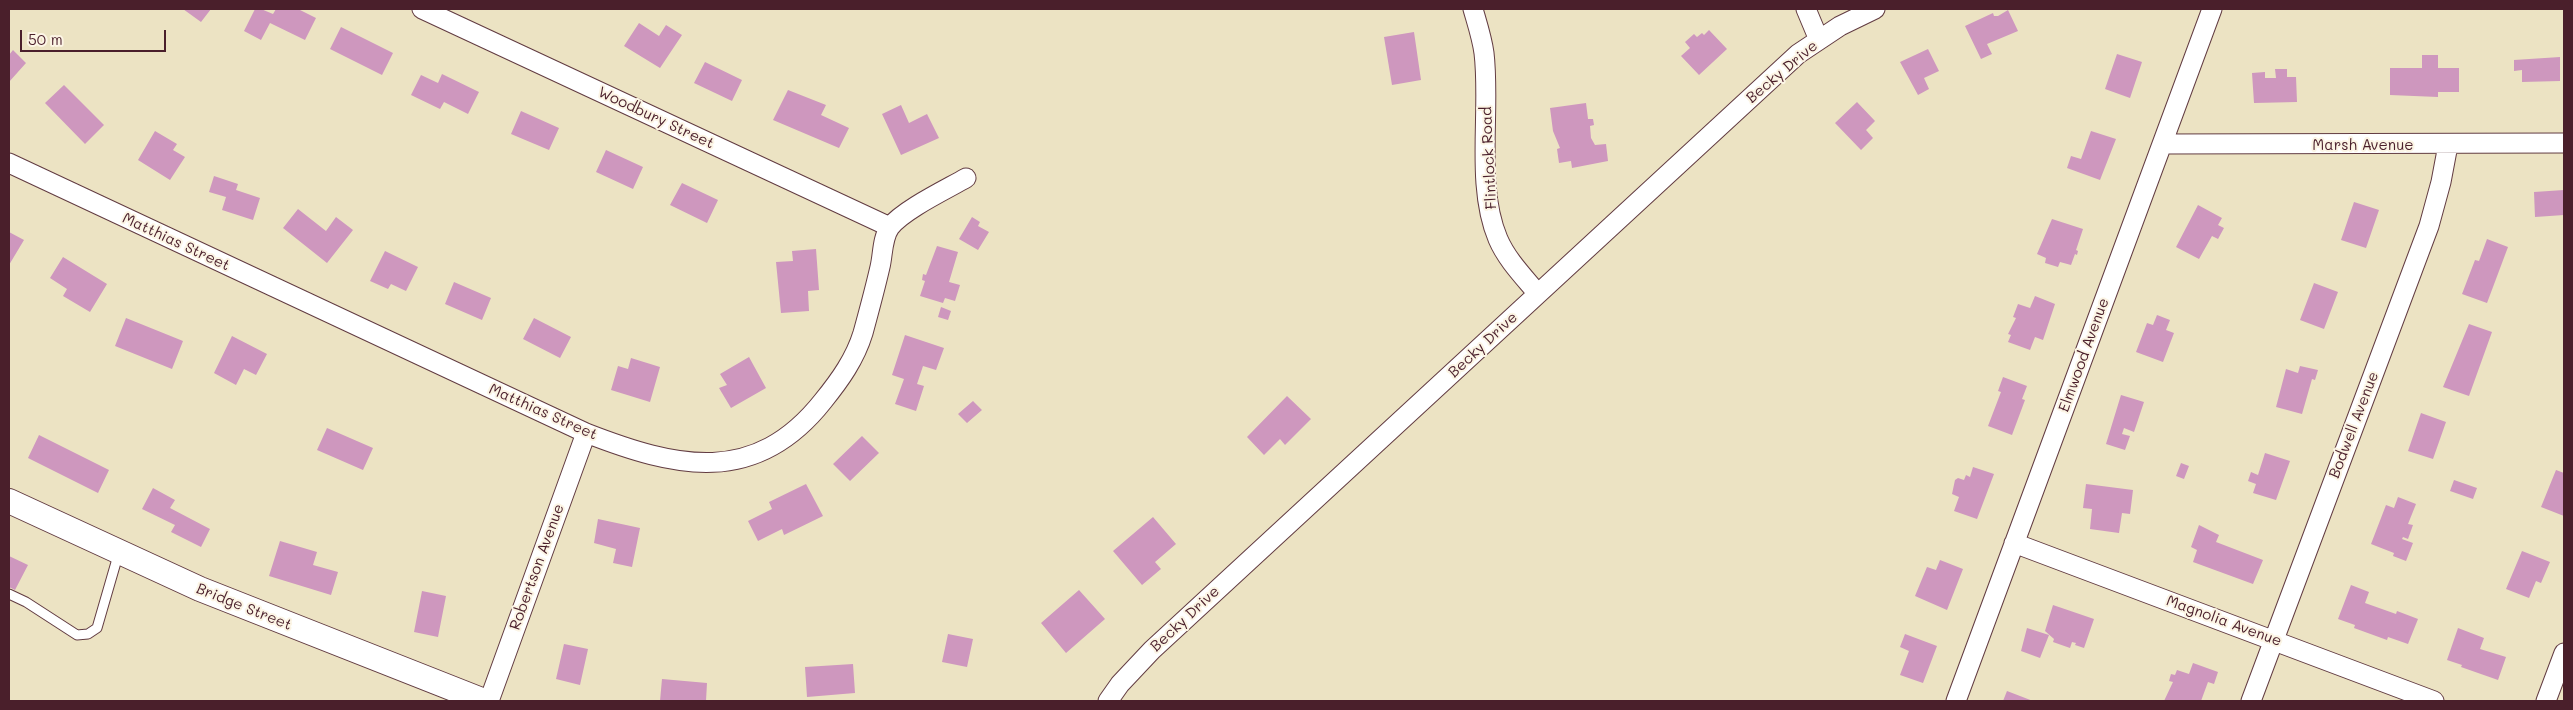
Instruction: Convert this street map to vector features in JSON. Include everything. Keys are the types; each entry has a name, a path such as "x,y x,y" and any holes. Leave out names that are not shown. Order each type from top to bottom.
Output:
{"street":[{"name":"Woodbury Street","path":"422,9 890,227"},
{"name":"Flintlock Road","path":"1473,9 1484,52 1485,150 1492,217 1498,238 1508,259 1538,294"},
{"path":"1806,9 1819,40"},
{"name":"Becky Drive","path":"1108,701 1120,684 1152,650 1791,61 1819,40 1875,9"},
{"name":"Elmwood Avenue","path":"1956,701 2212,9"},
{"name":"Marsh Avenue","path":"2163,144 2448,145 2564,143"},
{"name":"Bodwell Avenue","path":"2251,701 2429,226 2442,182 2448,145"},
{"name":"Matthias Street","path":"9,163 586,433 644,454 703,464 725,462 746,456 788,436 806,421 844,376 860,341 870,308 883,243 890,227"},
{"path":"890,227 920,204 966,178"},
{"name":"Robertson Avenue","path":"489,701 586,433"},
{"name":"Bridge Street","path":"9,501 209,593 484,701"},
{"name":"Magnolia Avenue","path":"2014,543 2434,701"},
{"path":"2546,701 2564,653"}],"lane":[{"path":"9,594 26,602 77,635 88,634 97,628 119,552"}],"building":[{"path":"183,9 211,9 201,22"},
{"path":"255,9 261,9 273,14 276,9 298,9 316,18 305,40 270,23 261,40 244,31"},
{"path":"2008,10 2018,31 1987,44 1992,54 1981,59 1965,26 1993,13 1994,16 1998,16"},
{"path":"639,23 659,36 666,25 682,35 660,68 624,46"},
{"path":"341,27 393,53 382,75 330,49"},
{"path":"1709,30 1727,49 1699,75 1681,56 1690,48 1685,42 1694,34 1697,37 1702,33 1704,35"},
{"path":"1414,32 1421,80 1392,85 1384,37"},
{"path":"1928,49 1939,71 1924,78 1929,89 1918,95 1900,62"},
{"path":"13,50 26,63 9,82 9,55"},
{"path":"2117,54 2142,62 2130,98 2105,89"},
{"path":"2422,55 2438,55 2438,68 2459,68 2459,92 2438,92 2438,97 2390,95 2390,68 2422,68"},
{"path":"2560,57 2560,81 2522,82 2522,70 2514,71 2514,60"},
{"path":"705,62 742,80 732,101 694,83"},
{"path":"2275,69 2287,69 2287,77 2296,77 2297,102 2254,103 2252,73 2265,72 2265,78 2276,78"},
{"path":"442,74 479,92 468,114 444,102 440,109 411,95 421,75 438,83"},
{"path":"64,85 104,125 85,144 45,103"},
{"path":"788,90 826,105 821,115 849,128 839,148 773,120"},
{"path":"1857,102 1875,121 1866,130 1873,138 1861,150 1835,123"},
{"path":"1586,103 1588,119 1593,119 1594,125 1590,126 1591,138 1595,145 1606,144 1608,161 1572,168 1571,161 1559,163 1557,149 1560,148 1553,131 1550,108"},
{"path":"901,105 909,123 927,114 939,138 901,155 882,114"},
{"path":"521,111 559,128 549,150 511,134"},
{"path":"155,131 177,144 173,150 185,157 170,180 138,160"},
{"path":"2091,131 2116,139 2100,180 2067,168 2071,156 2081,159"},
{"path":"606,150 643,167 633,189 596,172"},
{"path":"214,176 238,184 236,190 260,198 253,220 222,210 226,197 209,192"},
{"path":"682,183 718,200 707,223 670,205"},
{"path":"2564,190 2564,215 2535,217 2534,192"},
{"path":"2354,202 2379,210 2366,248 2341,240"},
{"path":"2198,205 2222,218 2218,225 2224,228 2218,239 2212,236 2199,259 2176,247"},
{"path":"298,209 326,231 336,217 353,230 327,263 283,228"},
{"path":"972,217 980,222 978,226 989,232 978,250 959,239"},
{"path":"2052,219 2083,229 2076,250 2078,251 2077,255 2075,254 2071,265 2060,262 2058,267 2045,263 2046,258 2037,254"},
{"path":"9,232 24,240 9,265"},
{"path":"2487,239 2508,247 2487,303 2462,294 2475,260 2479,261"},
{"path":"937,246 958,252 949,282 960,285 955,301 945,298 943,303 920,296 925,281 922,280 923,274 926,275"},
{"path":"816,249 819,290 808,291 809,311 781,313 776,262 793,261 792,251"},
{"path":"385,251 418,267 406,291 391,284 388,289 370,281"},
{"path":"63,257 107,284 90,312 63,296 67,289 50,278"},
{"path":"454,282 491,298 482,320 445,304"},
{"path":"2314,283 2338,292 2324,329 2300,320"},
{"path":"2035,296 2055,304 2043,340 2035,337 2030,350 2008,342 2011,335 2008,334 2016,318 2013,317 2018,304 2030,308"},
{"path":"941,307 951,311 948,320 938,317"},
{"path":"2157,315 2170,320 2166,330 2174,333 2163,362 2136,352 2147,323 2153,325"},
{"path":"126,318 183,341 172,369 115,346"},
{"path":"534,318 571,337 560,358 523,339"},
{"path":"2469,324 2492,332 2469,396 2443,387"},
{"path":"905,335 944,348 936,370 923,366 917,384 924,386 916,411 895,404 904,379 892,375"},
{"path":"232,336 267,354 256,375 244,369 236,385 214,373"},
{"path":"749,357 766,388 731,408 719,388 727,385 720,374"},
{"path":"631,358 660,367 650,402 611,390 618,366 628,369"},
{"path":"2300,366 2318,370 2315,380 2312,379 2302,414 2276,407 2286,369 2298,373"},
{"path":"2003,377 2027,386 2022,399 2025,400 2012,435 1988,426 2001,392 1998,391"},
{"path":"2121,395 2144,402 2134,432 2124,428 2122,434 2130,436 2125,450 2106,444"},
{"path":"1287,396 1311,419 1285,445 1280,439 1264,455 1247,437"},
{"path":"973,401 982,410 967,423 958,414"},
{"path":"2421,413 2446,422 2433,459 2408,451"},
{"path":"327,428 373,448 363,470 317,450"},
{"path":"39,435 109,470 98,493 28,458"},
{"path":"862,436 879,453 850,481 833,464"},
{"path":"2265,453 2290,461 2276,500 2253,493 2256,484 2248,481 2251,472 2258,475"},
{"path":"2181,463 2189,466 2184,479 2176,476"},
{"path":"1973,467 1994,474 1977,519 1954,511 1959,497 1952,494 1955,480 1958,478 1964,480 1966,475 1970,477"},
{"path":"2556,470 2564,473 2564,516 2541,507"},
{"path":"2454,480 2477,488 2473,499 2450,491"},
{"path":"806,484 823,516 784,535 782,529 758,541 748,521 772,509 769,502"},
{"path":"2086,484 2133,490 2130,514 2122,513 2119,533 2090,529 2092,509 2083,508"},
{"path":"153,488 175,500 170,508 210,529 201,547 171,532 175,525 142,509"},
{"path":"2398,497 2416,504 2408,524 2413,525 2408,539 2403,537 2402,539 2413,543 2406,561 2393,556 2394,553 2371,544 2386,505 2394,508"},
{"path":"1153,517 1176,544 1155,562 1161,569 1142,585 1113,551"},
{"path":"598,519 640,528 632,567 613,563 616,549 594,543"},
{"path":"2199,525 2219,535 2216,542 2263,560 2253,584 2193,562 2197,550 2191,547"},
{"path":"280,541 317,552 313,565 338,572 331,595 269,576"},
{"path":"2522,551 2550,562 2541,583 2536,581 2529,598 2506,589"},
{"path":"9,556 28,565 15,590 9,587"},
{"path":"1940,560 1963,569 1947,610 1915,596 1927,567 1936,570"},
{"path":"2351,585 2369,592 2365,603 2396,614 2397,611 2418,619 2408,644 2388,637 2387,640 2354,628 2355,625 2338,619"},
{"path":"1079,590 1105,619 1066,653 1041,623"},
{"path":"422,591 446,596 438,637 414,632"},
{"path":"2053,605 2094,619 2084,648 2072,642 2070,648 2053,642 2054,639 2045,631"},
{"path":"2027,628 2049,635 2040,658 2021,651"},
{"path":"2458,628 2484,638 2480,649 2506,657 2498,680 2447,660"},
{"path":"948,634 973,639 967,667 942,662"},
{"path":"1905,634 1937,646 1923,683 1900,675 1909,651 1900,647"},
{"path":"564,644 588,649 580,685 556,679"},
{"path":"2193,663 2218,672 2214,684 2208,682 2201,701 2164,701 2173,682 2169,681 2171,674 2175,675 2177,670 2189,674"},
{"path":"853,664 855,693 807,697 805,667"},
{"path":"662,679 707,683 706,701 660,701"},
{"path":"2007,691 2033,701 2003,701"}]}
